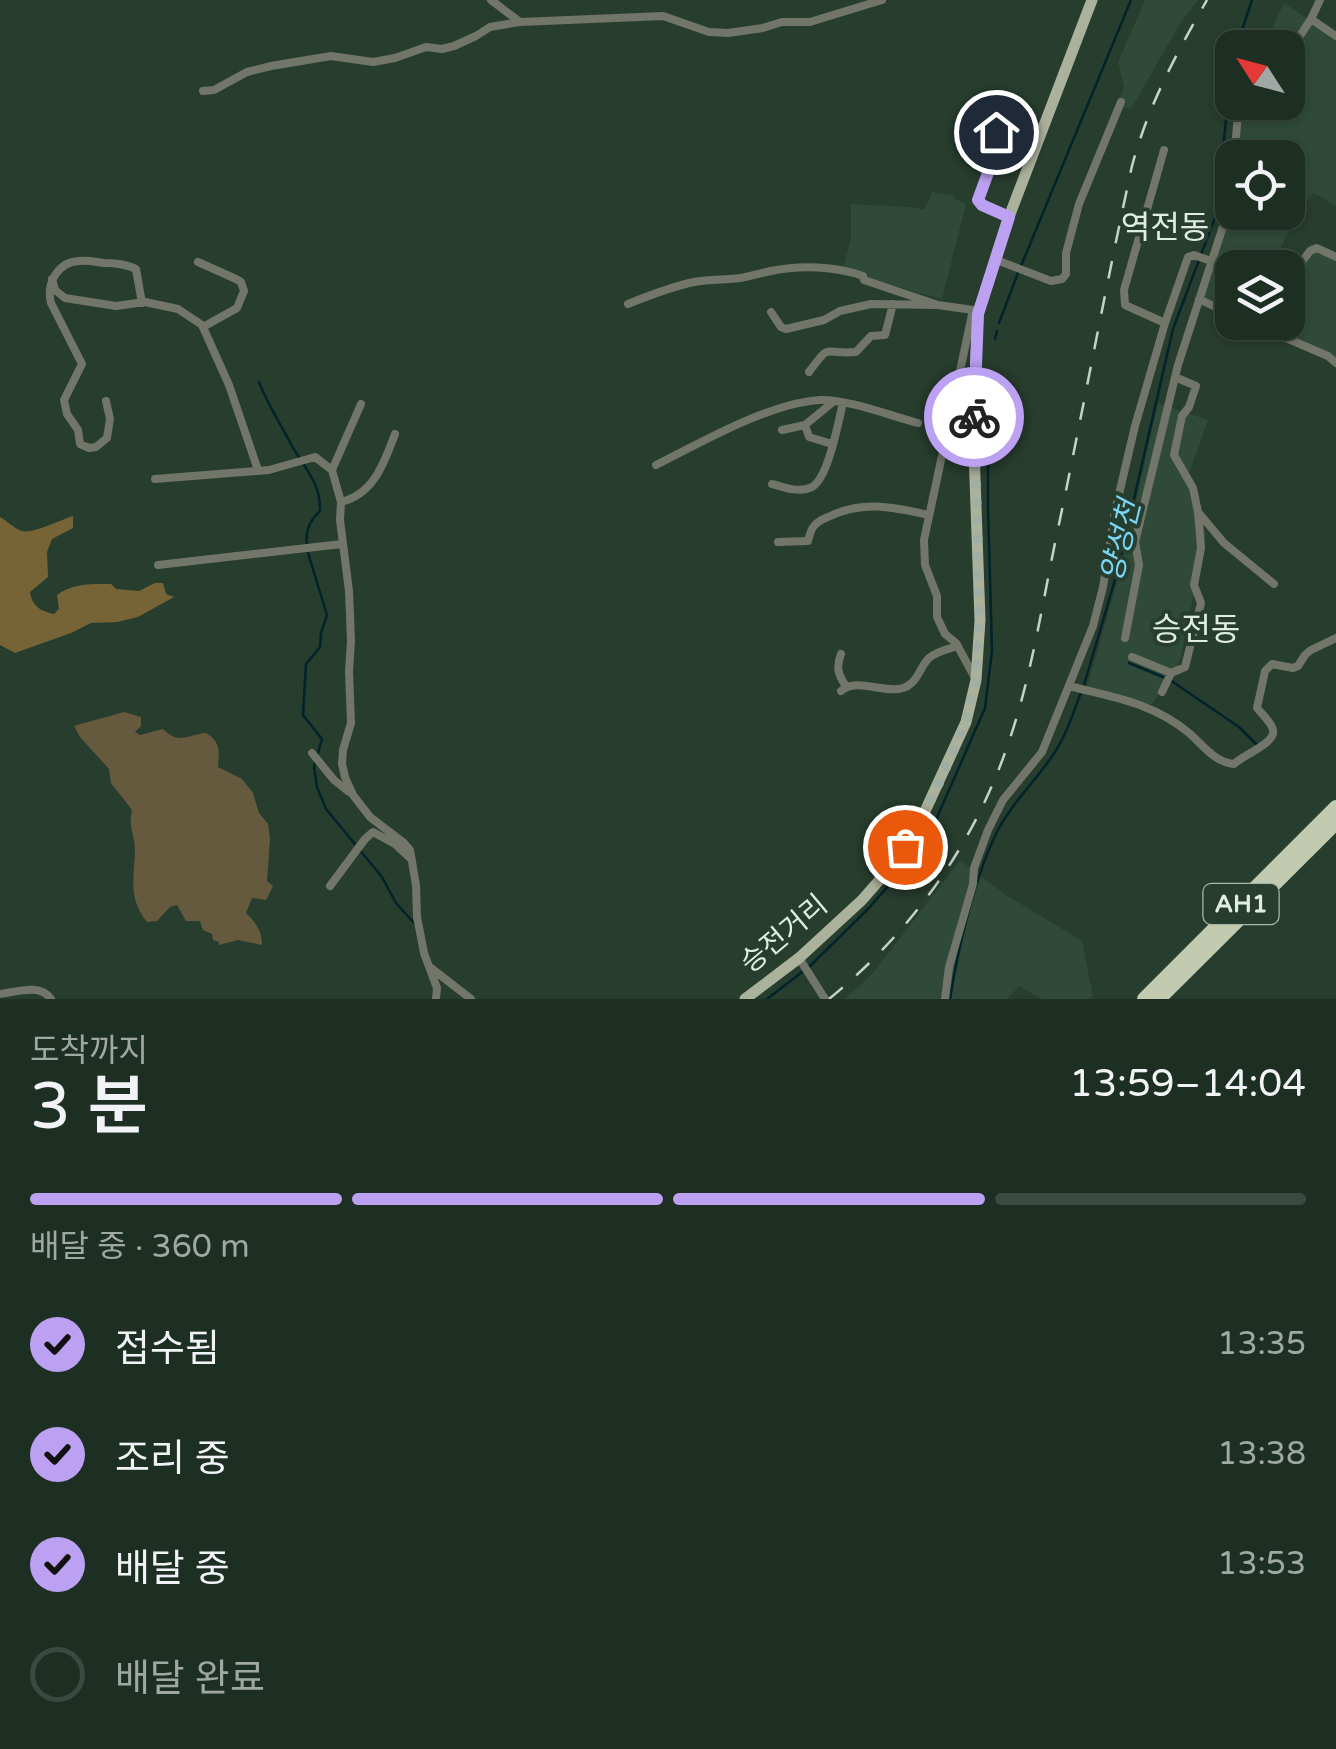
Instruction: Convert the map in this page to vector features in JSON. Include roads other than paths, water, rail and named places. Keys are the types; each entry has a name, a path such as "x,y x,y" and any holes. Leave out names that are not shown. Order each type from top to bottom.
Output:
{"highway":[{"name":"AH1","path":"1144,999 1336,808"},
{"name":"AH1","path":"1159,999 1336,823"}],"main road":[{"name":"승전거리","path":"744,999 803,965 883,876 914,833 966,722 976,680 980,620 974,422 976,312 1092,0"}],"street":[{"path":"491,0 520,22"},
{"path":"203,91 271,66 331,56 374,62 426,47 454,46 490,28 520,22 663,16 709,32 728,33 782,22 810,22 882,0"},
{"path":"1304,30 1320,0"},
{"path":"1311,19 1336,36"},
{"path":"994,259 1051,281 1062,279 1079,204 1121,102"},
{"path":"996,132 996,151 978,200 1009,217"},
{"path":"1164,150 1124,290 1125,305 1165,322"},
{"path":"1125,638 1139,565 1135,542 1175,377 1221,230"},
{"path":"1305,258 1316,248 1336,257"},
{"path":"945,999 949,967 974,868 988,830 1003,800 1042,752 1093,626 1135,426 1188,257 1209,260"},
{"path":"106,401 110,419 107,438 96,447 84,447 64,400 82,364 50,303 52,280 63,266 75,260 127,264 136,269 142,303"},
{"path":"198,262 236,279 244,291 237,308 203,327"},
{"path":"628,304 654,292 696,281 823,268 846,270 863,276 864,280 938,304 976,312 924,540 925,566 937,596 937,617 976,680"},
{"path":"52,280 55,290 65,298 116,306 142,303 178,310 203,327 229,385 258,470"},
{"path":"1199,299 1215,307"},
{"path":"771,312 786,329 872,304 938,304"},
{"path":"809,372 824,352 856,352 870,336 885,335 893,304"},
{"path":"1291,340 1328,356 1336,364"},
{"path":"1132,657 1167,681 1185,667 1202,603 1194,585 1200,548 1198,512 1193,488 1174,455 1182,416 1190,406 1196,386 1175,377"},
{"path":"782,430 805,425 839,402"},
{"path":"772,484 792,490 812,487 822,476 839,402"},
{"path":"656,465 757,416 804,403 839,402 918,422"},
{"path":"361,404 332,470 340,502 351,641 350,723 342,764 353,795 370,817 410,850 418,904 416,917 437,988 436,999"},
{"path":"952,414 974,422"},
{"path":"805,425 809,436 832,444"},
{"path":"340,502 371,485 395,434"},
{"path":"1159,444 1174,448"},
{"path":"155,479 268,470 315,457 332,470"},
{"path":"778,542 808,540 819,521 866,506 930,515"},
{"path":"1198,512 1224,543 1274,584"},
{"path":"158,564 342,544"},
{"path":"1069,686 1158,710 1220,762 1234,764 1267,743 1273,734 1273,728 1257,708 1265,670 1272,664 1294,668 1304,655 1336,638"},
{"path":"841,654 837,668 843,688 854,685 881,689 907,687 931,656 958,646"},
{"path":"316,756 334,780 353,795"},
{"path":"330,886 369,834 378,833 412,860"},
{"path":"803,965 822,995"},
{"path":"431,968 471,999"},
{"path":"0,994 41,989 51,999"}],"waterway":[{"path":"1021,266 1131,0"},
{"name":"양성천","path":"1242,30 1252,0"},
{"name":"양성천","path":"1084,685 1117,573 1173,329 1216,215 1226,120"},
{"path":"999,323 1018,273"},
{"path":"995,339 997,331"},
{"path":"767,999 810,966 911,860 935,822 985,708 992,651 988,379"},
{"path":"259,382 318,492 320,511 309,526 307,545"},
{"path":"308,553 327,615 320,647 306,664 303,715 322,739 314,767 317,787 326,809 414,923"},
{"path":"1129,663 1170,680 1239,727 1256,744"},
{"name":"양성천","path":"950,999 967,916 987,854 1007,815 1058,748 1081,692"}],"railway":[{"path":"829,999 886,946 936,885 993,784 1023,693 1036,637 1132,166 1164,81 1207,0"}],"district":[{"name":"역전동","path":"1165,228"},
{"name":"승전동","path":"1196,630"}]}
